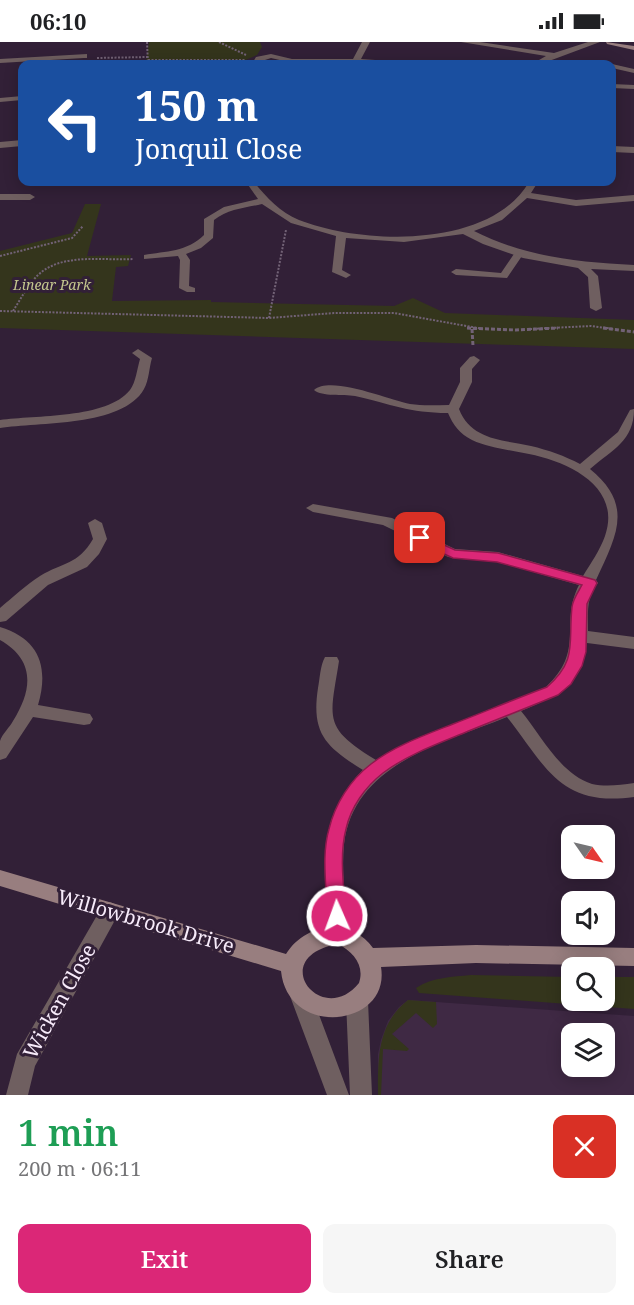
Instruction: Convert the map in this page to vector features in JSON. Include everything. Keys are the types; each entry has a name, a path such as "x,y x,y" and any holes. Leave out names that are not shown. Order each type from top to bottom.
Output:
{"street":[{"path":"357,60 366,42"},
{"path":"544,60 596,42"},
{"path":"610,42 634,48"},
{"path":"466,53 469,43 515,45 554,55"},
{"path":"262,60 272,52 284,60"},
{"path":"0,61 84,56"},
{"path":"616,60 621,58"},
{"path":"616,66 634,71"},
{"path":"616,86 634,87"},
{"path":"0,100 18,98"},
{"path":"0,145 18,143"},
{"path":"616,149 634,150"},
{"path":"253,186 264,201 293,220 341,234 397,239 429,238 465,231 501,217 525,195 531,186"},
{"path":"525,195 576,203 634,198"},
{"path":"0,197 30,197"},
{"path":"10,209 14,197"},
{"path":"148,257 180,252 205,242 209,236 209,219 214,215 264,201"},
{"path":"465,231 494,246 539,260 634,268"},
{"path":"341,234 338,272 346,275"},
{"path":"180,252 185,260 184,288 191,290"},
{"path":"581,265 593,276 596,308"},
{"path":"0,424 95,413 119,405 137,390 146,358 138,352"},
{"path":"338,935 334,853 337,830 344,809 357,788 376,769 394,758 435,738 552,691 565,680 576,659 580,636 580,604 590,583 615,547 621,534 623,520 618,505 610,492 582,470 540,453 477,437 459,423 453,409 466,382 466,368 474,360"},
{"path":"320,390 367,394 409,408 453,409"},
{"path":"582,470 623,434 634,413"},
{"path":"313,508 387,521 453,554 498,557 590,583"},
{"path":"0,617 44,579 73,569 93,555 100,539 95,523"},
{"path":"0,633 17,642 28,655 36,672 36,690 29,710 21,726 0,753"},
{"path":"580,636 634,643"},
{"path":"331,661 323,716 326,728 333,740 345,751 376,769"},
{"path":"510,709 563,778 576,786 596,792 616,794 634,790"},
{"path":"29,710 84,719"},
{"name":"Willowbrook Drive","path":"0,878 217,940 292,965"},
{"name":"Wicken Close","path":"17,1095 25,1062 110,911"},
{"path":"338,935 356,942 369,958 372,970 371,981 366,992 357,1001 347,1006 322,1008 301,996 294,987 291,976 292,965 303,946 312,939 338,935"},
{"path":"369,958 476,954 634,957"},
{"path":"301,996 339,1095"},
{"path":"357,1001 361,1095"}],"lane":[{"path":"456,272 504,276 519,254"}],"path":[{"path":"147,42 148,58"},
{"path":"219,42 255,60"},
{"path":"84,56 109,59 204,60"},
{"path":"269,318 287,225 293,220"},
{"path":"0,256 72,238 83,226"},
{"path":"13,312 40,273 56,265 148,257"},
{"path":"0,311 269,318 334,313 394,313 423,317 472,329 516,330 591,326 634,332"}],"shaded area":[{"path":"408,1000 634,1016 634,1095 378,1095 378,1054 388,1021"}],"green space":[{"path":"149,42 260,42 262,47 257,55 246,60 146,60"},
{"name":"Linear Park","path":"85,204 101,204 87,256 131,255 128,266 116,267 112,301 211,300 211,302 394,306 413,298 445,313 634,320 634,349 0,328 0,251 72,233"},
{"path":"471,975 561,977 561,1004 419,993 416,988 422,984 450,977"},
{"path":"615,977 634,977 634,1009 615,1008"},
{"path":"408,1000 436,1002 437,1024 433,1028 416,1013 392,1034 409,1049 407,1051 383,1049 381,1095 378,1095 381,1043 390,1020"}],"route":[{"path":"337,916 334,853 337,830 344,809 357,788 376,769 394,758 435,738 552,691 565,680 579,652 580,604 590,583 498,557 453,554 420,538"}]}
